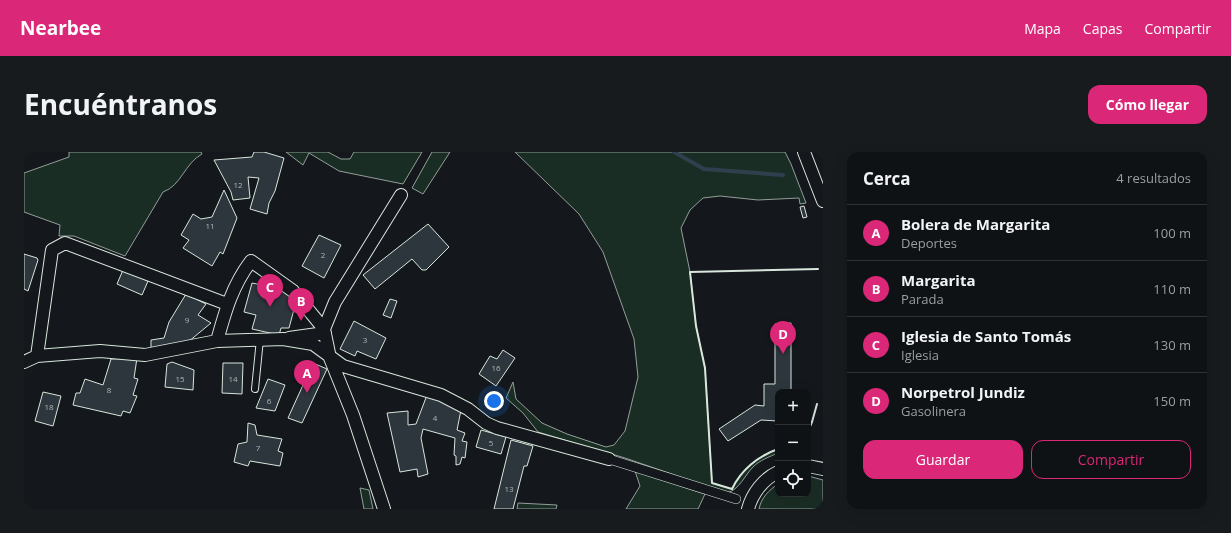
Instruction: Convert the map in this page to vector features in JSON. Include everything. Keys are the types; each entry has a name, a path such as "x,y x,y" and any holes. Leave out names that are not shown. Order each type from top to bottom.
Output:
{"street":[{"path":"804,152 823,201"},
{"path":"384,509 353,414 330,358 325,331 334,302 402,195"},
{"path":"37,356 52,250 65,243 227,304"},
{"path":"217,341 227,304 239,277 250,261 293,291 325,331"},
{"path":"284,339 325,331"},
{"path":"24,362 37,356 100,351 145,355 217,341 284,339 313,344 330,358 343,366 441,395 468,409 486,423 497,428 609,458 736,499"},
{"path":"811,467 823,469"},
{"path":"748,509 750,501 759,486 775,474"}],"lane":[{"path":"255,389 260,339"}],"green space":[{"path":"69,152 201,152 202,154 191,163 174,185 163,192 125,256 74,236 59,236 60,225 24,212 24,173 69,157"},
{"path":"286,152 328,152 341,159 350,159 354,152 422,152 403,184 339,171 309,153 303,165"},
{"path":"432,152 450,152 423,194 412,188"},
{"path":"515,152 785,152 806,203 800,204 799,198 758,200 720,196 703,198 690,210 681,228 690,272 696,326 705,368 712,483 732,489 740,476 751,464 775,450 775,454 753,467 735,489 727,493 625,458 538,432 523,413 506,398 513,382 516,399 542,423 567,434 606,447 614,445 625,431 638,377 634,339 603,252 579,214"},
{"path":"635,471 705,494 698,509 626,509 640,486"},
{"path":"811,477 823,480 823,509 759,509 762,501 775,486 775,497 811,497"},
{"path":"360,488 369,490 373,509 364,509"},
{"path":"518,503 557,505 556,509 517,509"}],"building":[{"path":"254,152 264,152 284,158 275,191 269,203 267,214 250,209 259,178 248,177 250,198 233,200 231,192 214,160 252,157"},
{"path":"224,190 237,218 223,254 220,252 212,266 183,248 189,240 181,235 193,214 201,219 212,217"},
{"path":"804,206 807,217 803,218 800,207"},
{"path":"428,224 449,247 426,270 422,270 412,259 375,289 363,275"},
{"path":"319,235 341,245 324,278 302,266"},
{"path":"24,254 37,258 38,260 28,291 24,289"},
{"path":"123,270 148,281 142,295 117,284"},
{"path":"252,283 287,290 296,302 289,328 281,328 279,335 252,329 256,315 244,312"},
{"path":"186,294 206,304 198,315 211,323 188,342 151,348 151,340 164,338 169,322"},
{"path":"390,299 397,301 391,318 383,315"},
{"path":"354,321 386,338 376,359 357,351 355,356 340,349"},
{"path":"791,323 791,389 775,389 775,421 761,420 728,441 719,429 755,405 764,406 764,384 775,384 775,324"},
{"path":"503,350 515,358 496,386 479,374 490,356 497,359"},
{"path":"137,358 134,378 138,379 133,395 137,396 130,413 123,411 121,416 73,405 76,393 80,393 85,379 103,385 111,359"},
{"path":"172,362 194,370 193,390 165,387 167,364"},
{"path":"223,363 243,363 242,394 222,393"},
{"path":"313,363 327,369 302,423 288,418"},
{"path":"268,379 285,385 275,411 256,408"},
{"path":"43,392 61,396 53,426 35,421"},
{"path":"427,395 461,410 457,430 465,433 462,441 467,442 465,458 462,457 460,464 456,465 456,456 454,455 455,438 423,429 421,438 428,474 418,477 417,469 400,472 387,413 408,411 408,425 416,424"},
{"path":"248,423 255,425 257,435 282,439 278,451 283,453 280,466 250,461 248,466 234,462 238,444 247,442"},
{"path":"481,430 506,437 501,454 476,447"},
{"path":"511,440 533,446 527,466 524,466 513,509 494,509"}],"waterway":[{"path":"674,152 704,169 783,175"}],"wall":[{"path":"775,450 751,464 740,476 732,489 712,483 705,368 696,326 690,272 818,269"},
{"path":"811,425 817,404"}],"place":[{"name":"Iglesia de Santo Tomás","path":"270,307"},
{"name":"Margarita","path":"301,321"},
{"name":"Norpetrol Jundiz","path":"783,354"},
{"name":"Bolera de Margarita","path":"307,393"}]}
